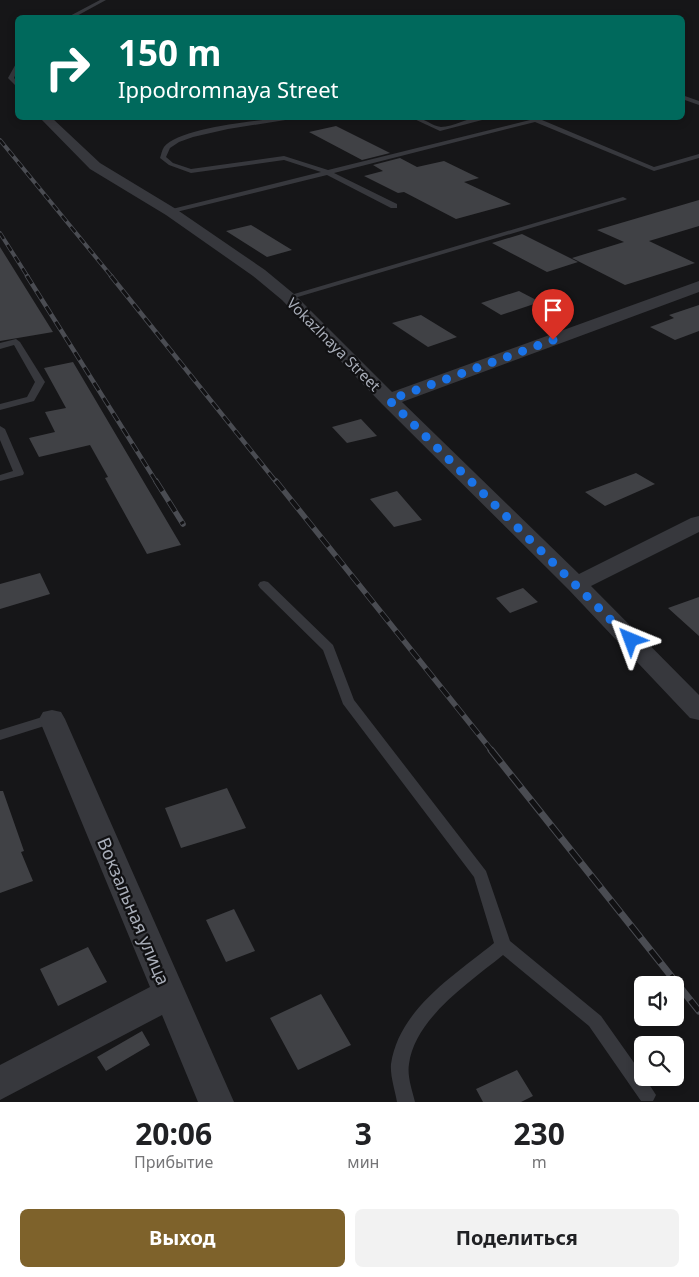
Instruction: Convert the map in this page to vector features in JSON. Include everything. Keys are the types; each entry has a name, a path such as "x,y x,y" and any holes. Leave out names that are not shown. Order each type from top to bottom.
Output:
{"street":[{"name":"Vokazlnaya Street","path":"48,120 95,166 171,212 260,273 288,297 389,400 576,584 699,710"},
{"path":"389,400 699,286"},
{"path":"576,584 699,523"},
{"name":"Вокзальная улица","path":"52,719 216,1102"},
{"path":"0,1083 169,994"}],"lane":[{"path":"74,15 104,0"},
{"path":"15,68 11,78 15,83"},
{"path":"685,98 699,103"},
{"path":"280,120 234,126 187,137 167,148 163,158 171,164 191,171 284,158 327,172 394,206"},
{"path":"419,120 440,129 479,120"},
{"path":"171,212 528,120"},
{"path":"534,120 654,169 699,156"},
{"path":"288,297 623,199"},
{"path":"0,346 16,342 40,382 31,399 0,407"},
{"path":"0,430 19,473 0,478"},
{"path":"264,585 329,648 348,701 481,875 503,945 595,1021 647,1095"},
{"path":"0,735 52,719"},
{"path":"406,1102 400,1065 409,1034 433,1004 503,945"}],"building":[{"path":"336,126 390,153 362,160 309,132"},
{"path":"400,158 417,167 444,161 479,178 464,182 511,204 456,219 404,192 398,193 364,176 383,171 373,165"},
{"path":"699,200 699,226 649,241 695,263 625,285 572,258 624,242 597,230"},
{"path":"251,225 292,250 267,257 226,231"},
{"path":"522,234 578,262 547,272 492,243"},
{"path":"0,247 53,332 0,341"},
{"path":"519,291 540,302 501,315 481,303"},
{"path":"699,305 699,331 675,340 650,327 674,318 669,315"},
{"path":"421,315 457,337 428,347 392,323"},
{"path":"73,362 181,545 147,554 105,478 108,477 90,445 39,457 29,438 55,432 45,412 66,408 44,368"},
{"path":"361,419 377,436 347,443 332,427"},
{"path":"636,473 655,484 605,506 585,492"},
{"path":"397,491 422,520 394,527 370,499"},
{"path":"40,573 50,594 0,609 0,584"},
{"path":"523,588 538,602 510,613 496,598"},
{"path":"699,597 699,636 668,608"},
{"path":"227,788 246,828 181,848 165,808"},
{"path":"0,791 3,791 24,851 21,852 33,881 0,893"},
{"path":"234,909 255,951 226,962 206,920"},
{"path":"88,947 107,982 58,1006 40,969"},
{"path":"321,994 351,1045 298,1070 270,1018"},
{"path":"142,1031 150,1045 106,1071 97,1057"},
{"path":"517,1070 533,1096 521,1102 483,1102 476,1089"}],"railway":[{"path":"0,140 112,277"},
{"path":"0,233 28,277"},
{"path":"27,276 157,483"},
{"path":"111,276 277,483"},
{"path":"156,481 183,524"},
{"path":"276,481 492,751"},
{"path":"491,750 699,1011"}],"route":[{"path":"553,340 389,400 631,640"}]}
